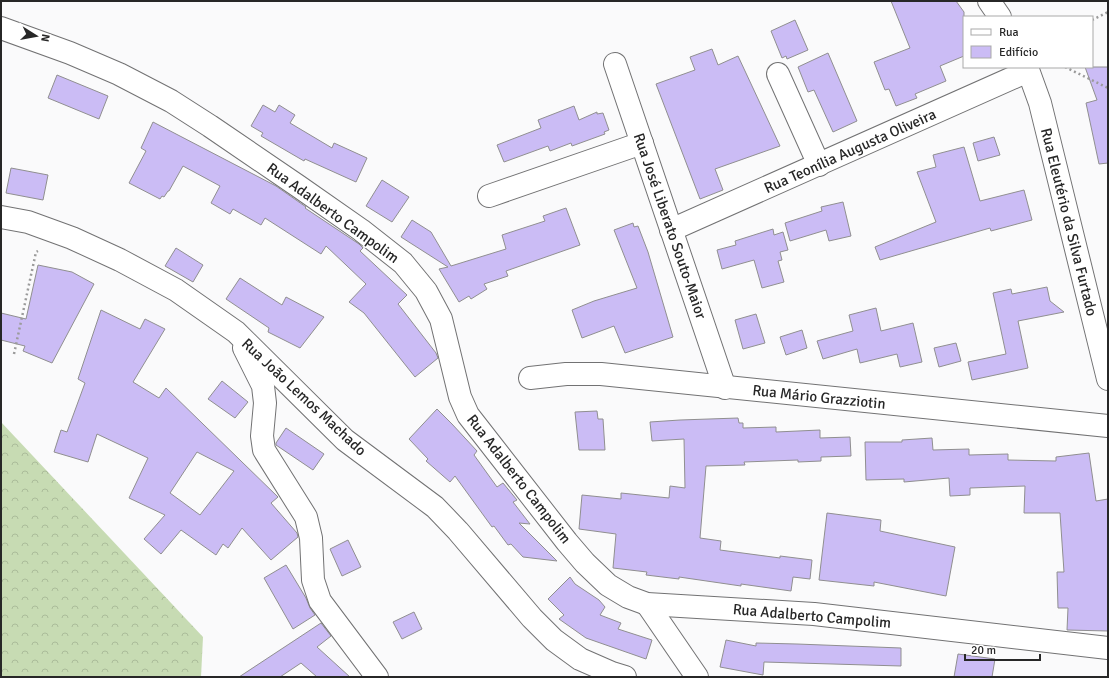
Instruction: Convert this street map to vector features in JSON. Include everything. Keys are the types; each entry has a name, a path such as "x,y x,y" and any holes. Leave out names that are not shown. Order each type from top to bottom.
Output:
{"street":[{"path":"989,1 999,16"},
{"name":"Rua Adalberto Campolim","path":"1,28 119,74 171,101 304,190 361,230 402,263 426,291 441,319 460,397 468,415 567,542 608,585 628,597 647,604 814,614 1108,648"},
{"name":"Rua José Liberato Souto-Maior","path":"615,64 725,388"},
{"name":"Rua Teonília Augusta Oliveira","path":"671,230 819,165 1028,69"},
{"name":"Rua Eleutério da Silva Furtado","path":"1028,69 1040,103 1099,307 1108,379"},
{"path":"778,74 819,165"},
{"path":"489,196 642,143"},
{"name":"Rua João Lemos Machado","path":"1,217 28,222 72,238 120,260 176,290 236,332 345,440 435,507 458,531 532,618 554,640 580,659 625,677"},
{"path":"236,332 263,386 265,404 262,436 264,450 306,517 311,538 313,580 320,601 377,677"},
{"name":"Rua Mário Grazziotin","path":"530,378 566,374 601,374 725,388 1108,426"},
{"path":"647,604 698,677"}],"path":[{"path":"1093,20 1108,12"},
{"path":"1067,68 1108,88"},
{"path":"14,354 36,252 72,238"}],"green space":[{"path":"1,422 203,637 201,677 1,677"}],"building":[{"path":"891,1 956,1 964,12 963,56 940,66 946,81 915,94 917,98 896,106 889,89 885,90 874,62 910,48"},
{"path":"795,20 808,50 787,59 786,56 782,58 771,31"},
{"path":"712,49 718,65 738,56 780,146 715,169 723,190 700,199 656,84 695,70 690,57"},
{"path":"828,53 857,121 833,132 814,90 808,92 798,67"},
{"path":"1108,67 1108,163 1099,164 1086,103 1097,100 1085,68"},
{"path":"57,75 108,96 99,119 48,98"},
{"path":"263,105 275,112 279,105 295,115 290,123 332,148 334,143 367,158 356,182 305,159 304,161 261,136 263,133 251,126"},
{"path":"574,106 579,120 597,112 597,114 603,113 609,130 604,132 605,134 572,146 571,143 550,151 548,146 504,162 497,145 541,128 538,120"},
{"path":"153,122 276,186 306,207 305,208 359,244 363,248 360,251 407,295 398,304 436,353 438,358 415,377 364,313 349,302 366,284 326,246 321,254 265,218 261,225 233,209 230,214 211,203 220,186 183,166 169,191 160,199 129,183 146,151 141,148"},
{"path":"994,137 1000,155 978,161 973,143"},
{"path":"964,147 980,201 1024,190 1032,220 991,231 990,228 880,260 875,247 936,222 917,172 936,167 933,155"},
{"path":"11,168 48,175 43,200 6,193"},
{"path":"382,180 409,197 392,222 366,206"},
{"path":"843,202 851,236 829,241 826,230 790,241 785,223 822,211 821,207"},
{"path":"566,208 580,245 506,271 508,276 484,284 487,289 471,299 469,296 459,302 439,269 448,267 401,237 412,220 431,232 451,266 506,249 502,235 545,221 543,216"},
{"path":"633,223 634,227 638,226 648,252 673,337 625,353 614,326 582,338 572,310 594,301 637,288 614,230"},
{"path":"773,229 774,235 783,232 788,250 780,252 782,260 778,261 784,282 762,288 754,260 722,269 717,250 736,245 735,241"},
{"path":"176,248 203,265 193,282 165,266"},
{"path":"38,265 72,272 94,284 52,363 23,351 25,346 1,340 1,313 26,319"},
{"path":"240,278 282,305 286,297 324,317 300,348 268,332 269,328 226,299"},
{"path":"1047,287 1050,301 1064,312 1018,321 1028,368 972,380 968,362 1006,354 993,293 1011,289 1012,294"},
{"path":"876,308 881,331 913,323 922,362 900,367 897,354 860,363 857,349 823,359 817,341 853,331 849,315"},
{"path":"101,310 140,329 145,319 165,329 133,382 159,398 166,388 278,497 271,503 297,533 298,537 271,560 242,528 228,548 223,544 216,555 181,530 161,554 144,539 165,515 129,498 148,458 97,434 88,462 54,452 61,430 67,432 85,383 78,379","holes":["197,452 234,471 200,515 170,493"]},
{"path":"756,314 765,343 743,349 735,320"},
{"path":"802,330 807,348 786,355 780,337"},
{"path":"956,343 961,361 939,367 934,348"},
{"path":"222,381 248,402 235,418 208,399"},
{"path":"437,409 477,451 474,455 497,487 503,483 517,500 513,502 530,524 519,523 557,561 523,557 511,544 508,545 494,526 492,527 455,476 450,482 426,461 428,459 409,439"},
{"path":"597,411 598,419 603,419 605,450 579,450 575,412"},
{"path":"738,418 739,423 743,423 743,428 776,427 776,432 820,430 820,438 850,437 851,456 821,457 821,461 798,462 798,460 744,462 745,465 706,466 700,538 721,541 720,550 780,558 780,556 812,560 810,579 793,577 791,591 741,584 741,586 679,577 679,579 646,575 647,572 613,568 616,534 579,529 582,495 621,499 621,493 669,498 670,486 685,488 684,439 652,441 650,422"},
{"path":"286,428 324,454 313,470 276,445"},
{"path":"932,438 933,450 969,449 969,455 1008,454 1008,460 1056,461 1056,457 1089,453 1096,501 1108,499 1108,631 1067,630 1068,608 1058,608 1057,572 1064,572 1060,513 1024,513 1025,486 970,488 970,495 950,496 949,478 904,482 904,479 866,480 865,442 902,442 902,440"},
{"path":"827,513 881,520 880,531 955,547 946,596 874,582 874,586 819,580"},
{"path":"348,540 361,567 342,576 330,549"},
{"path":"286,565 315,615 293,629 264,578"},
{"path":"570,577 575,584 599,600 605,607 600,615 621,623 618,629 652,640 646,659 586,638 559,619 564,615 548,599"},
{"path":"414,612 422,629 402,639 393,622"},
{"path":"321,623 331,636 317,647 350,677 317,677 301,663 280,677 239,677"},
{"path":"726,640 756,646 756,643 901,648 901,666 764,662 763,675 720,667"},
{"path":"958,654 995,659 992,677 954,677"}]}
